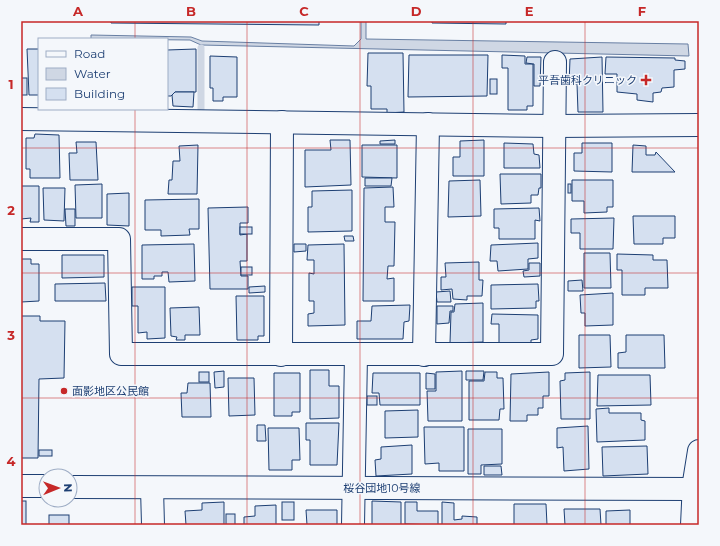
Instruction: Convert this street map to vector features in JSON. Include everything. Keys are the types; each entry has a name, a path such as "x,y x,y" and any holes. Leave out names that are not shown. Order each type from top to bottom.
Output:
{"street":[{"path":"21,239 119,239 121,354 552,354 555,62"},
{"path":"21,119 554,126 699,125"},
{"path":"281,355 282,122"},
{"path":"424,355 428,124"},
{"path":"352,525 356,355"},
{"path":"692,525 699,451"},
{"name":"桜谷団地10号線","path":"78,487 352,488 696,484"},
{"path":"21,486 38,486"},
{"path":"152,488 153,525"}],"water":[{"path":"361,21 366,21 366,39 688,44 689,56 201,45 190,40 168,40 168,38 91,38 91,35 191,37 202,41 354,46 361,39"}],"building":[{"path":"111,21 319,21 319,25 111,23"},
{"path":"432,21 506,21 506,24 432,23"},
{"path":"27,49 38,49 38,95 29,95"},
{"path":"196,49 196,92 175,92 171,96 168,96 168,50"},
{"path":"368,53 403,53 404,112 387,113 387,109 371,109 371,86 367,86"},
{"path":"409,55 488,55 487,96 408,97"},
{"path":"502,55 525,56 525,64 533,64 533,106 527,106 527,110 508,110 508,68 502,68"},
{"path":"210,56 237,57 237,97 223,97 223,101 213,101 213,88 210,88"},
{"path":"527,57 541,57 540,86 534,86 534,64 526,63"},
{"path":"602,57 603,112 578,112 577,84 569,84 570,59"},
{"name":"平吾歯科クリニック","path":"606,57 675,58 675,60 685,61 685,69 674,70 674,87 662,88 661,92 653,93 653,102 637,100 637,94 617,92 617,74 605,74"},
{"path":"21,78 27,78 27,95 21,95"},
{"path":"490,79 497,79 497,94 490,94"},
{"path":"175,92 194,92 193,107 173,106 172,95"},
{"path":"35,134 59,135 60,178 30,178 30,169 26,169 26,138 34,138"},
{"path":"330,140 350,140 351,185 305,187 305,150 331,150"},
{"path":"395,140 395,144 380,144 380,141"},
{"path":"484,140 484,176 453,176 453,157 460,157 460,141"},
{"path":"76,142 96,142 98,180 70,180 69,153 77,153"},
{"path":"504,143 533,144 534,154 539,155 540,168 504,168"},
{"path":"582,143 612,143 612,172 574,171 574,153 582,153"},
{"path":"198,145 197,194 168,194 169,180 172,180 173,161 180,161 179,146"},
{"path":"362,145 397,145 397,178 362,177"},
{"path":"633,145 646,146 646,155 655,155 656,152 675,172 632,172"},
{"path":"500,174 541,174 541,188 539,188 538,195 531,195 531,203 501,204"},
{"path":"365,178 392,178 391,186 365,186"},
{"path":"480,180 481,216 448,217 449,181"},
{"path":"572,180 613,180 613,207 607,207 607,212 584,213 584,201 572,201"},
{"path":"102,184 102,218 76,218 75,185"},
{"path":"568,184 571,184 571,193 568,193"},
{"path":"21,186 39,186 39,222 30,222 31,218 21,219"},
{"path":"393,187 394,207 385,207 385,222 395,222 394,266 388,266 387,279 394,278 394,301 363,301 364,188"},
{"path":"43,188 65,188 64,221 44,220"},
{"path":"352,190 352,231 308,232 308,207 312,207 312,191"},
{"path":"129,193 129,226 107,225 107,194"},
{"path":"199,199 199,229 189,229 190,235 161,236 161,230 145,230 145,200"},
{"path":"248,207 248,223 240,223 240,235 247,234 247,261 240,261 241,276 248,276 248,289 210,289 208,208"},
{"path":"539,208 540,221 535,220 535,239 499,239 499,228 494,228 494,209"},
{"path":"65,209 75,209 75,226 66,226"},
{"path":"633,216 675,216 675,238 663,238 663,244 634,244"},
{"path":"614,218 613,249 580,249 580,233 571,233 571,219"},
{"path":"240,227 252,227 252,234 240,234"},
{"path":"344,236 353,236 354,241 345,241"},
{"path":"538,243 538,258 528,259 528,269 498,271 497,261 490,261 491,245"},
{"path":"194,244 195,281 169,282 168,272 162,272 162,276 154,276 154,279 142,279 142,245"},
{"path":"294,244 306,244 306,251 294,252"},
{"path":"344,244 345,325 308,326 308,314 314,313 314,301 309,301 309,273 314,274 314,260 307,260 308,245"},
{"path":"584,253 610,253 611,288 584,288"},
{"path":"617,254 653,255 653,260 667,260 668,288 645,288 645,295 622,295 622,270 617,270"},
{"path":"62,255 104,255 104,277 62,278"},
{"path":"21,259 31,259 31,264 39,264 39,301 21,302"},
{"path":"479,262 479,280 483,280 482,296 467,296 467,300 453,299 452,289 441,290 441,277 446,277 445,263"},
{"path":"529,263 540,263 540,276 524,277 523,271 529,270"},
{"path":"241,267 252,267 252,275 241,275"},
{"path":"582,280 583,291 568,291 568,281"},
{"path":"105,283 106,301 55,301 55,284"},
{"path":"538,284 539,301 536,301 536,308 491,309 491,285"},
{"path":"265,286 265,292 249,293 249,287"},
{"path":"132,287 165,287 165,338 147,339 147,332 138,333 138,306 132,306"},
{"path":"450,291 451,302 437,302 436,292"},
{"path":"613,293 613,325 585,326 585,313 581,313 580,295"},
{"path":"236,296 264,296 264,336 258,336 258,340 237,340"},
{"path":"483,303 483,342 450,343 451,312 454,312 455,304"},
{"path":"410,305 409,321 404,322 403,339 357,339 357,321 371,321 372,306"},
{"path":"437,306 453,306 453,311 450,311 449,323 437,324"},
{"path":"199,307 200,335 185,335 185,340 176,340 177,337 171,336 170,308"},
{"path":"492,314 538,315 538,339 531,340 531,344 499,343 499,324 491,324"},
{"path":"21,316 40,316 40,321 65,321 64,378 39,379 38,458 21,458"},
{"path":"579,335 610,335 611,367 579,368"},
{"path":"626,335 664,335 665,368 618,368 618,353 626,352"},
{"path":"310,370 329,370 329,386 339,386 339,418 310,419"},
{"path":"224,371 224,387 215,388 214,372"},
{"path":"462,371 462,421 428,421 427,391 436,391 436,372"},
{"path":"466,371 484,371 483,380 466,380"},
{"path":"199,372 209,372 209,382 199,382"},
{"path":"485,372 497,372 497,378 503,378 504,409 500,409 499,420 469,420 469,381 484,381"},
{"path":"549,372 549,396 543,396 543,408 538,408 538,415 527,415 527,421 510,421 511,374"},
{"path":"590,372 590,419 561,419 560,381 565,380 565,373"},
{"path":"274,373 300,373 300,412 292,412 292,416 274,416"},
{"path":"373,373 420,373 420,405 380,405 379,393 372,393"},
{"path":"426,373 435,374 435,389 426,389"},
{"path":"598,375 650,375 651,405 597,406"},
{"path":"228,378 254,378 255,415 229,416"},
{"path":"188,383 210,383 211,417 182,417 181,393 187,393"},
{"path":"367,396 377,396 377,405 367,405"},
{"path":"609,408 609,413 641,413 641,420 645,421 645,440 597,442 596,409"},
{"path":"418,410 418,437 385,438 385,411"},
{"path":"306,423 339,423 337,465 310,465 310,440 306,440"},
{"path":"257,425 265,425 266,441 257,441"},
{"path":"588,426 589,469 564,471 563,447 557,448 557,428"},
{"path":"424,427 464,427 464,471 439,471 439,463 425,464"},
{"path":"268,428 299,428 300,460 292,460 292,470 269,470"},
{"path":"468,429 502,429 502,464 481,465 481,474 468,474"},
{"path":"412,445 412,474 376,476 375,460 381,459 381,447"},
{"path":"647,446 648,474 603,476 602,447"},
{"path":"39,450 52,450 52,456 39,456"},
{"path":"484,466 501,466 502,475 484,475"},
{"path":"21,501 26,501 26,525 21,525"},
{"path":"372,501 401,502 401,525 372,525"},
{"path":"224,502 224,525 186,525 185,511 202,510 202,503"},
{"path":"282,502 294,502 294,520 282,520"},
{"path":"405,502 417,502 417,511 438,511 438,525 405,524"},
{"path":"442,502 454,503 454,520 462,519 462,516 477,517 477,525 442,525"},
{"path":"514,504 546,504 547,525 514,525"},
{"path":"276,505 276,525 244,525 244,517 255,516 255,506"},
{"path":"564,509 600,509 601,525 565,525"},
{"path":"306,510 337,510 337,525 307,525"},
{"path":"630,510 630,525 606,525 606,511"},
{"path":"226,514 235,514 235,525 226,525"},
{"path":"49,515 69,515 69,525 49,525"}],"waterway":[{"path":"201,48 201,110"}],"place":[{"name":"平吾歯科クリニック","path":"646,80"},
{"name":"面影地区公民館","path":"64,391"}]}
